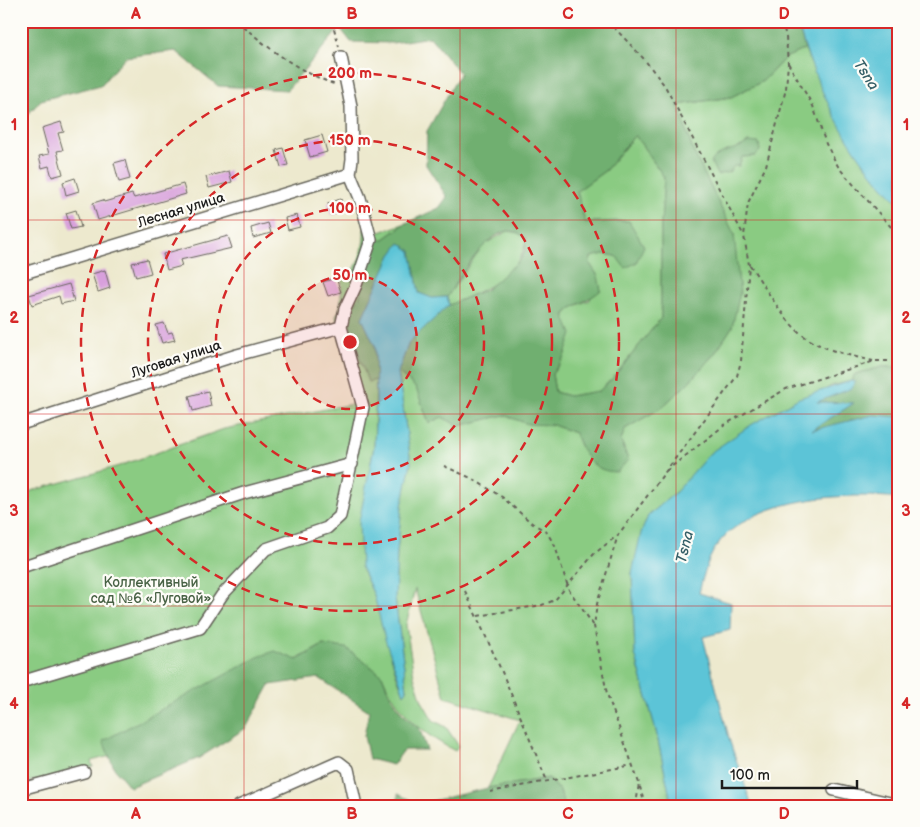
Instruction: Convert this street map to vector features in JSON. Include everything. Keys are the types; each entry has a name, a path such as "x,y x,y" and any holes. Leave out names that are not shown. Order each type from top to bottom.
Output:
{"street":[{"path":"21,682 200,628 227,590 266,549 327,528 337,520 342,510 363,407 341,327 345,309 356,285 371,240 360,198 350,174 352,159 351,106 341,57"},
{"name":"Лесная улица","path":"21,274 350,174"},
{"name":"Луговая улица","path":"21,424 237,355 341,327"},
{"path":"21,567 244,493 352,464"},
{"path":"238,806 339,762 348,769 356,806"},
{"path":"21,789 84,772"},
{"path":"834,790 899,805"}],"path":[{"path":"237,21 292,66 314,78 347,88"},
{"path":"332,21 341,57"},
{"path":"608,21 644,59 665,86 744,236"},
{"path":"594,626 607,564 618,535 737,376 741,361 749,265 744,236 748,202 766,166 786,89 788,63 786,37 782,21"},
{"path":"788,63 813,106 826,144 839,168 899,236"},
{"path":"749,265 797,331 813,341 840,353 875,361 899,361"},
{"path":"664,472 726,424 786,389 875,361"},
{"path":"444,466 471,478 502,497 533,524 546,531 555,546 567,584 594,626 607,694 639,782 645,806"},
{"path":"477,616 542,605 555,600 594,554 618,535"},
{"path":"465,591 547,781"},
{"path":"490,792 633,765"},
{"path":"636,806 639,782"}],"green space":[{"path":"21,21 797,21 805,49 785,58 763,81 731,97 678,105 693,151 734,234 740,293 732,327 715,353 688,383 661,408 625,429 621,440 628,460 617,472 601,469 595,465 585,455 575,433 553,425 528,424 504,415 459,426 442,417 429,423 416,388 398,372 409,342 449,305 487,289 520,260 525,251 526,238 515,232 508,231 490,240 473,258 447,297 432,298 419,293 411,251 400,243 391,255 362,318 375,346 376,380 368,382 353,339 348,315 360,296 366,262 375,239 384,239 406,223 439,208 447,197 426,165 427,131 460,73 430,37 392,43 351,42 340,28 287,90 218,86 176,51 125,57 101,85 41,100 21,122","holes":["635,135 664,177 661,225 661,318 613,378 599,391 569,396 555,392 552,374 564,357 572,334 564,315 601,290 598,276 590,264 591,257 604,254 616,256 625,268 636,263 644,246 629,221 585,222 577,191 606,170"]},
{"name":"Коллективный сад №6 «Луговой»","path":"805,49 823,91 844,131 869,169 899,203 899,367 882,367 855,374 851,381 831,386 677,491 648,516 632,573 635,654 656,731 672,806 564,806 560,791 549,778 488,788 520,720 445,697 415,589 406,625 414,676 422,701 433,720 446,727 458,745 455,751 431,737 411,720 395,700 382,675 323,645 126,752 91,761 93,767 61,776 21,783 21,494 119,466 224,429 357,403 339,336 336,316 340,308 342,277 351,275 357,264 363,247 364,229 374,234 406,223 384,239 366,262 360,296 348,315 353,339 368,382 376,380 374,447 371,462 363,572 374,595 397,677 404,693 407,690 395,598 402,506 411,463 398,372 416,388 429,423 442,417 459,426 504,415 528,424 553,425 575,433 580,446 628,460 621,440 625,429 661,408 688,383 715,353 732,327 734,234 693,151 678,105 731,97 763,81 785,58","holes":["748,142 760,151 755,156 742,157 739,166 734,165"]},
{"path":"635,135 664,177 661,225 661,318 613,378 599,391 569,396 555,392 552,374 564,355 564,320 570,310 590,300 598,276 590,264 591,257 604,254 616,256 629,221 585,222 577,191 606,170"},
{"path":"748,142 759,143 760,151 755,156 742,157 739,166 734,166 729,172 717,175 711,162 719,154"},
{"path":"508,231 519,233 526,238 523,251 517,262 509,272 486,288 449,305 447,297 483,245"},
{"path":"882,367 899,367 899,417 873,415 810,431 854,403 816,403 855,382 851,381 855,374"},
{"path":"323,645 346,648 382,675 390,695 401,712 420,730 427,750 404,750 393,765 369,759 364,736 369,711 319,678 270,685 246,728 199,758 130,787 114,768 103,741 258,657 275,651 297,660"},
{"path":"549,778 560,791 564,806 398,806 398,794 419,804 488,788"}],"water":[{"name":"Tsna","path":"797,21 899,21 899,203 864,164 836,119 804,46"},
{"path":"400,243 411,251 419,293 432,298 447,297 449,305 409,342 398,372 411,463 402,506 395,598 407,690 404,694 385,639 374,595 361,567 359,522 374,447 376,403 375,346 362,318 391,255"},
{"name":"Tsna","path":"851,381 855,382 852,388 817,402 854,403 812,430 873,415 899,417 899,498 878,496 829,497 780,506 757,514 737,526 721,540 707,565 699,593 731,603 730,630 703,637 730,742 752,806 672,806 656,731 635,654 632,573 641,533 648,516 677,491 710,453 751,425 799,398"}],"building":[{"path":"61,122 64,132 58,133 63,150 57,151 63,174 52,177 49,166 42,168 39,156 49,154 42,128"},
{"path":"322,135 327,152 310,157 305,140"},
{"path":"283,148 288,165 281,167 276,150"},
{"path":"125,160 130,179 119,182 114,163"},
{"path":"229,171 232,182 209,188 206,177"},
{"path":"75,178 79,191 66,195 63,182"},
{"path":"183,184 186,194 98,220 93,203 132,194 134,198"},
{"path":"341,199 345,211 331,215 328,203"},
{"path":"76,210 81,227 71,229 66,213"},
{"path":"297,215 300,227 288,230 285,218"},
{"path":"268,223 271,233 253,238 251,228"},
{"path":"228,236 232,248 180,260 182,266 167,270 163,254"},
{"path":"147,259 151,273 136,277 132,263"},
{"path":"105,270 110,288 98,292 92,274"},
{"path":"336,278 341,292 328,296 323,282"},
{"path":"69,284 74,301 61,304 59,296 32,305 29,295"},
{"path":"164,323 168,333 172,332 175,340 162,343 156,325"},
{"path":"208,391 211,406 193,411 189,396"}]}
